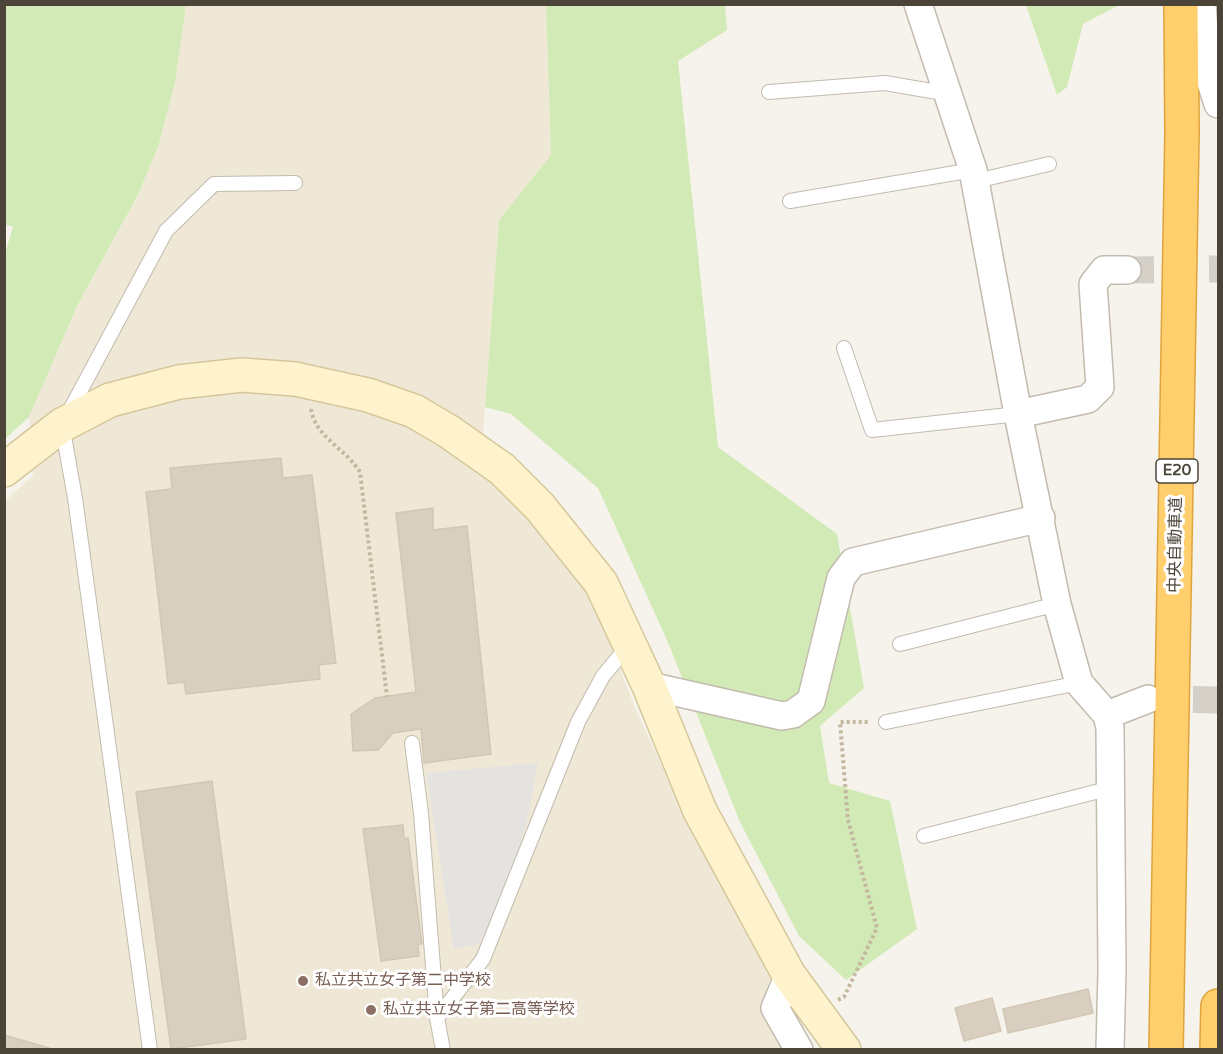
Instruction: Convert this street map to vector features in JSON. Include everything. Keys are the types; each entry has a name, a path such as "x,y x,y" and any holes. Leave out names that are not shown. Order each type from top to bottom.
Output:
{"highway":[{"name":"中央自動車道","path":"1166,1050 1182,132 1181,4"},
{"path":"1217,1050 1218,1006"}],"street":[{"path":"918,4 975,176 1018,414 1057,604 1079,683 1107,715 1110,728 1110,1050"},
{"path":"1203,4 1207,70 1218,104"},
{"path":"1018,414 1088,399 1100,387 1093,284 1104,270 1127,270"},
{"path":"4,470 62,425 110,400 179,382 242,375 311,383 368,395 414,411 448,431 502,469 540,507 601,583 628,646 649,686 700,811 789,975 844,1050"},
{"path":"649,686 782,716 793,714 811,701 841,578 853,562 1041,518"},
{"path":"1107,715 1148,699"},
{"path":"789,975 775,1008 799,1050"}],"lane":[{"path":"769,92 885,82 949,94"},
{"path":"790,201 1049,164"},
{"path":"150,1050 75,498 62,425 166,231 214,184 295,183"},
{"path":"844,348 872,430 1018,414"},
{"path":"900,644 1057,604"},
{"path":"437,1018 483,958 578,722 603,676 628,646"},
{"path":"886,722 1079,683"},
{"path":"412,743 421,813 437,1018 442,1050"},
{"path":"924,836 1111,788"}],"path":[{"path":"311,383 312,416 319,430 352,458 360,472 387,697"},
{"path":"814,1012 844,997 878,928 848,820 840,722 886,722"}],"shaded area":[{"path":"186,5 546,5 551,155 499,220 482,447 524,474 595,604 636,710 687,820 725,893 773,973 767,988 771,1018 787,1049 5,1049 4,502 33,476 29,417 77,306 138,196 158,147 175,83"},
{"path":"538,763 528,817 511,876 496,914 477,945 454,949 426,773"}],"green space":[{"path":"5,4 186,5 175,83 158,147 138,195 77,306 29,417 5,439 4,257 13,227 4,224"},
{"path":"546,5 725,5 727,30 678,61 718,447 837,534 864,688 820,726 829,783 890,801 917,929 846,980 799,936 740,822 667,640 598,488 511,414 485,407 499,220 551,155"},
{"path":"1026,5 1119,5 1083,24 1067,87 1057,95"}],"building":[{"path":"281,458 283,478 312,475 336,663 319,665 320,679 186,694 184,682 168,684 146,492 172,489 170,468"},
{"path":"433,508 433,530 467,526 491,754 424,763 421,729 393,733 378,750 353,751 351,714 375,698 416,692 396,513"},
{"path":"212,781 246,1039 171,1049 136,792"},
{"path":"403,825 404,839 408,838 422,944 418,944 419,956 381,961 363,829"},
{"path":"1088,989 1093,1013 1008,1033 1003,1009"},
{"path":"992,998 1001,1031 964,1041 955,1008"},
{"path":"4,1035 56,1050 4,1050"}],"tunnel":[{"path":"1127,270 1218,269"},
{"path":"1152,699 1218,700"}],"place":[{"name":"私立共立女子第二中学校","path":"303,981"},
{"name":"私立共立女子第二高等学校","path":"371,1010"}]}
